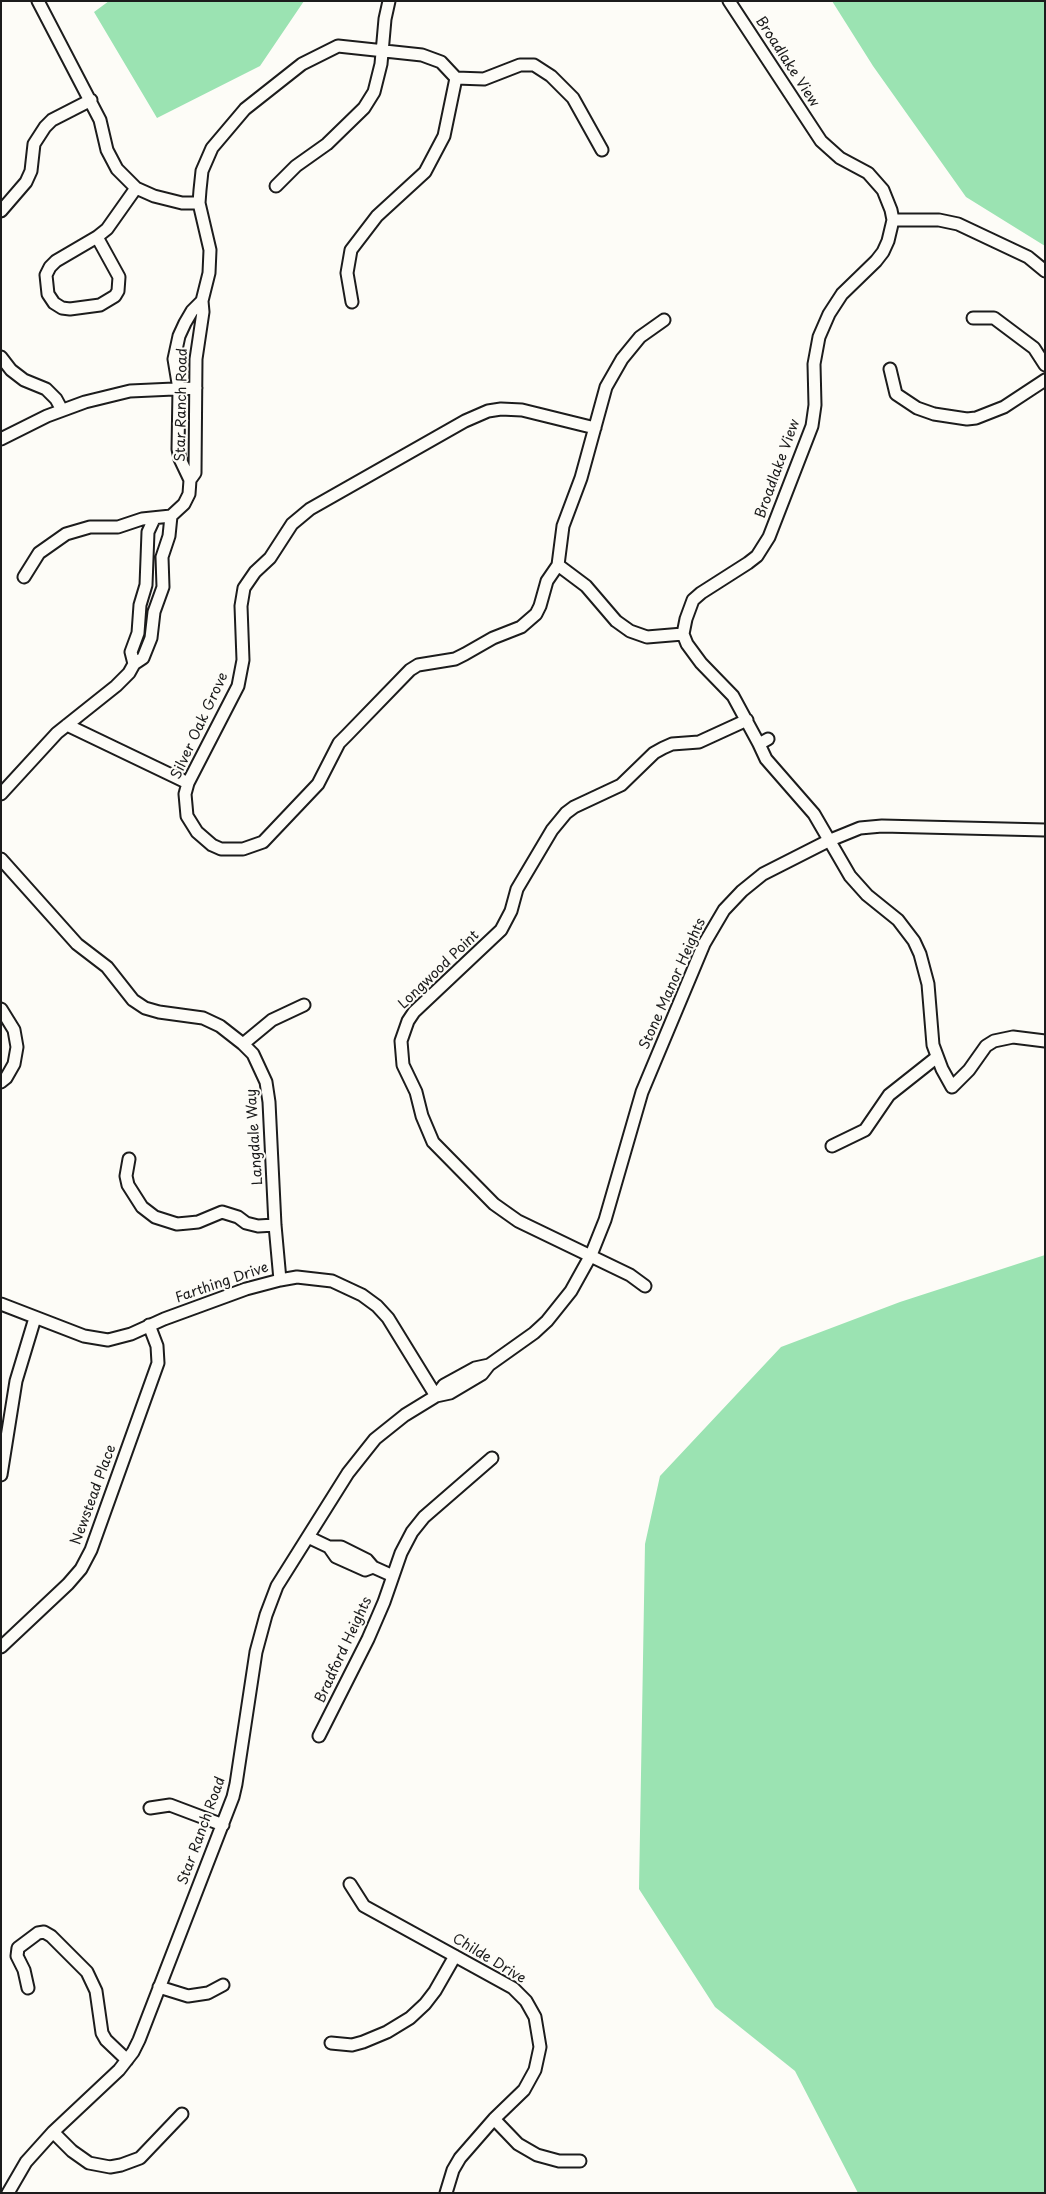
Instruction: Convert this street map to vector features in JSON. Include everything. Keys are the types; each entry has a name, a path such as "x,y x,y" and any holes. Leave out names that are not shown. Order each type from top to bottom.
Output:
{"street":[{"path":"38,1 91,100 100,120 107,150 117,169 136,188 166,200 200,203"},
{"path":"276,186 296,166 327,144 364,108 374,92 381,64 389,1"},
{"name":"Broadlake View","path":"683,634 693,600 700,593 752,560 769,537 812,426 814,364 821,331 842,294 876,262 883,252 893,220 883,190 868,173 840,158 821,141 729,1"},
{"name":"Star Ranch Road","path":"190,480 196,473 196,359 203,312 202,300 209,273 210,250 200,203 200,190 202,171 212,148 245,109 302,64 338,46 422,55 441,62 456,78"},
{"path":"352,302 347,273 351,250 377,216 425,172 444,136 456,78 484,78 520,65 534,65 552,76 573,98 602,150"},
{"path":"1,211 26,182 31,171 34,144 45,127 52,120 91,100"},
{"path":"97,238 119,277 118,291 115,296 100,305 70,309 62,308 54,303 48,294 46,275 50,267 56,261 97,238 107,229 136,188"},
{"path":"893,220 938,220 958,224 1028,257 1045,271"},
{"name":"Star Ranch Road","path":"171,516 184,504 189,494 190,480 178,449 178,389 174,359 176,347 192,311 202,300"},
{"path":"973,318 994,318 1034,348 1045,364"},
{"name":"Silver Oak Grove","path":"595,428 522,410 501,409 488,411 465,421 300,517 284,533 270,558 255,572 244,588 241,606 243,660 238,686 188,783 185,794 187,816 191,825 203,838 212,845 232,850 254,847 263,842 318,784 339,743 402,677 418,665 455,659 493,638 521,627 536,614 547,581 558,565 563,526 581,478 595,428 606,387 622,359 640,338 664,320"},
{"path":"1,357 11,370 18,375 46,389 56,399 62,410"},
{"path":"890,369 896,394 917,408 934,414 967,419 990,414 1045,380"},
{"path":"1,439 25,426 85,402 130,391 196,388"},
{"path":"1,794 56,734 116,686 129,674 134,664 143,658 150,638 154,612 163,587 162,557 169,536 171,516 142,519 118,527 84,528 66,534 39,553 24,577"},
{"path":"134,664 131,652 138,633 140,605 146,585 148,532 154,519"},
{"path":"146,556 162,557"},
{"path":"558,565 586,586 616,620 630,631 647,637 683,634 687,644 701,663 730,691 747,720 764,741 772,767 814,814 850,876 867,895 898,920 917,947 928,984 931,1033 937,1056 952,1087 970,1070 986,1046 1003,1038 1045,1041"},
{"name":"Longwood Point","path":"645,1286 630,1275 518,1220 500,1208 433,1142 422,1116 416,1092 404,1065 401,1048 404,1030 414,1012 501,930 509,916 517,889 552,830 566,813 574,807 621,785 654,753 663,748 672,744 699,742 747,720"},
{"path":"67,726 188,783"},
{"name":"Stone Manor Heights","path":"436,1396 450,1393 482,1374 489,1365 517,1347 547,1321 571,1292 591,1255 605,1220 642,1092 704,944 716,921 733,899 751,882 828,841 860,828 882,826 1045,830"},
{"name":"Langdale Way","path":"1,859 77,944 107,968 134,1000 145,1008 159,1012 204,1018 220,1026 253,1054 266,1082 269,1102 275,1225 280,1280"},
{"path":"243,1044 272,1020 304,1004"},
{"path":"1,1009 14,1030 17,1047 14,1064 6,1078 1,1082"},
{"path":"832,1146 866,1130 884,1101 937,1056"},
{"path":"129,1160 126,1176 128,1185 142,1207 155,1217 177,1224 198,1222 222,1212 238,1217 246,1223 258,1226 275,1225"},
{"name":"Farthing Drive","path":"1,1304 84,1336 100,1339 117,1339 246,1289 297,1277 332,1281 362,1295 377,1306 388,1318 436,1396"},
{"path":"1,1475 16,1381 35,1318"},
{"name":"Newstead Place","path":"1,1647 68,1584 80,1569 91,1550 158,1363 157,1346 149,1325"},
{"name":"Star Ranch Road","path":"8,2193 26,2162 53,2132 127,2060 139,2040 223,1825 236,1784 260,1632 277,1586 348,1473 375,1439 404,1415 436,1396"},
{"name":"Bradford Heights","path":"320,1736 368,1639 401,1553 417,1525 492,1458"},
{"path":"308,1537 329,1547 336,1557 365,1570 373,1567 393,1576"},
{"path":"150,1808 170,1805 223,1825"},
{"name":"Childe Drive","path":"350,1884 364,1906 513,1988 531,2008 537,2026 540,2047 535,2070 524,2090 494,2119 460,2158 453,2170 446,2193"},
{"path":"28,1988 24,1970 17,1956 18,1948 38,1932 44,1932 51,1936 86,1972 93,1982 102,2033 106,2040 127,2060"},
{"path":"331,2043 352,2045 363,2042 387,2032 410,2018 435,1991 454,1956"},
{"path":"159,1987 188,1996 208,1993 223,1985"},
{"path":"53,2132 72,2151 89,2163 110,2167 140,2158 182,2114"},
{"path":"494,2119 518,2144 537,2155 549,2159 580,2161"}],"green space":[{"path":"109,1 304,1 260,66 157,118 94,12"},
{"path":"832,1 1045,1 1045,246 966,197 873,66"},
{"path":"1045,1255 1045,2193 858,2193 795,2071 715,2007 639,1889 645,1544 660,1476 781,1347 900,1302"}]}
